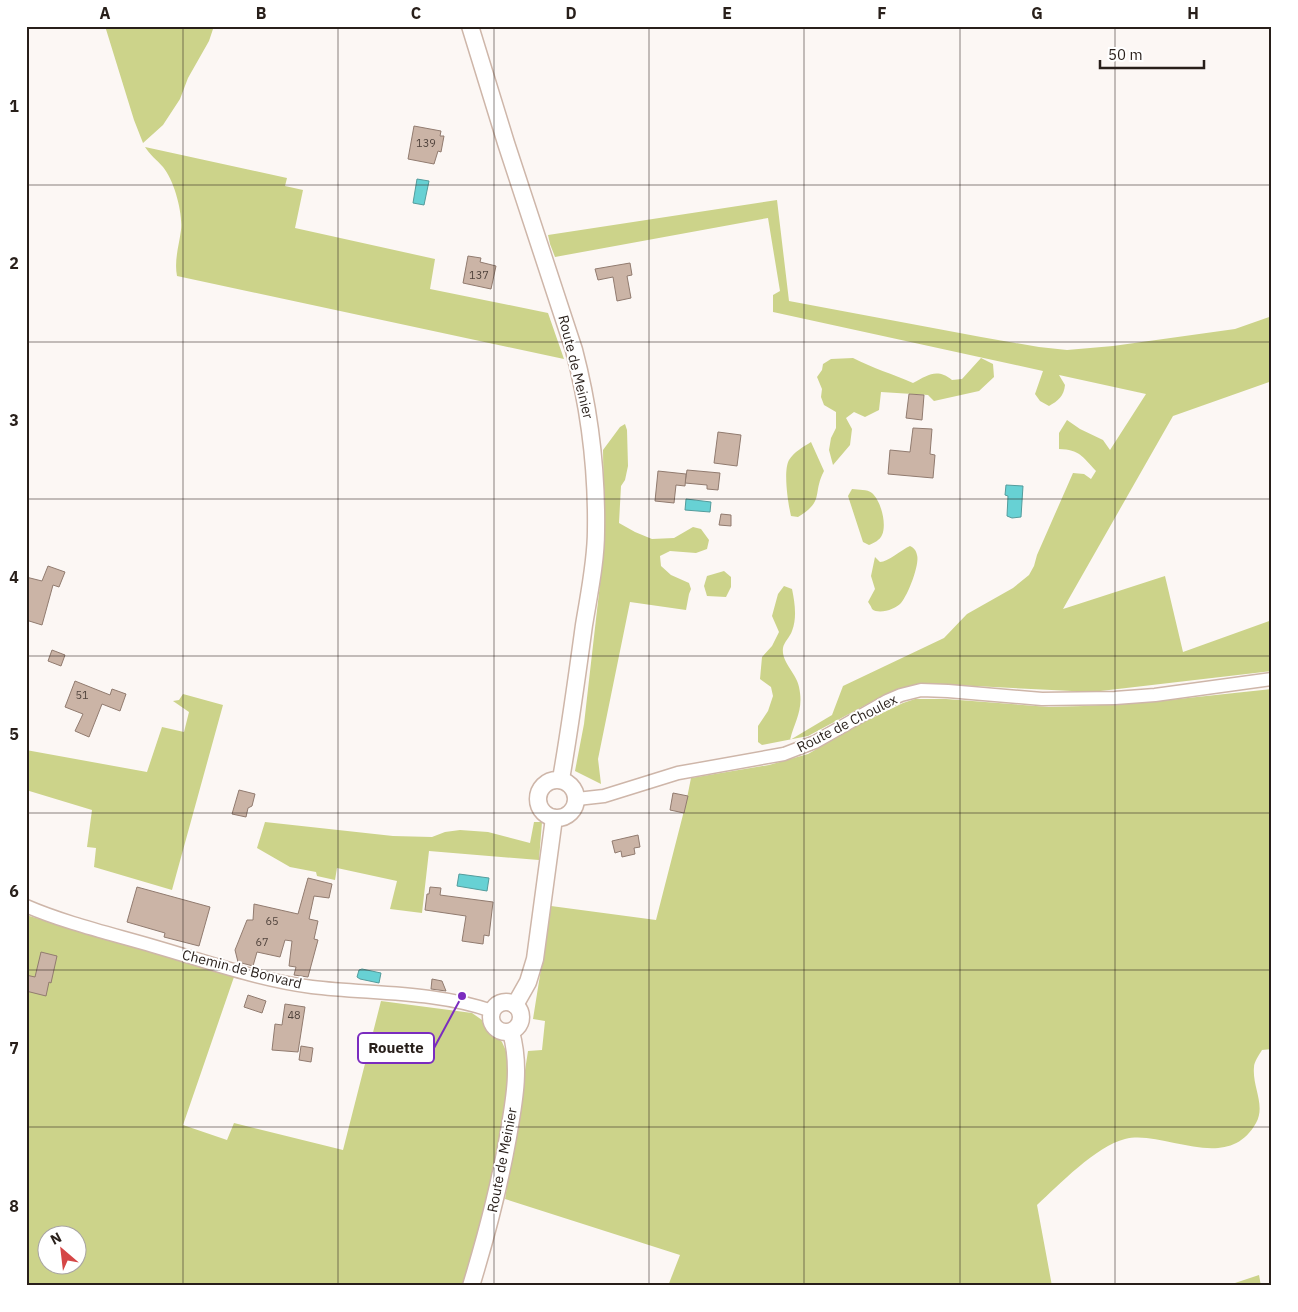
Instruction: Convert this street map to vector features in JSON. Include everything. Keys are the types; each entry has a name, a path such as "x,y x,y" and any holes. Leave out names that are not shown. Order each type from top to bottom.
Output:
{"street":[{"name":"Route de Meinier","path":"470,26 574,350 590,424 595,476 596,533 561,779"},
{"name":"Route de Choulex","path":"577,799 604,796 678,773 784,754 814,742 887,701 921,690 1083,699 1155,695 1272,679"},
{"path":"561,779 573,786 577,799 572,811 561,818 554,818 542,811 538,798 542,786 548,781 561,779"},
{"path":"515,1005 528,982 535,959 554,818"},
{"name":"Chemin de Bonvard","path":"26,906 214,964 284,982 311,987 454,1001 492,1011"},
{"path":"510,1003 515,1005 520,1010 520,1023 511,1032 497,1030 491,1018 492,1011 500,1004 510,1003"},
{"name":"Route de Meinier","path":"471,1286 496,1197 509,1128 517,1072 516,1051 511,1032"}],"green space":[{"path":"105,26 214,26 209,41 188,78 180,99 163,125 143,143 134,120"},
{"path":"145,147 287,178 285,186 303,190 295,228 435,259 430,289 548,313 564,359 177,276 176,259 181,230 181,215 177,197 167,173"},
{"path":"777,200 789,301 981,337 1067,350 1113,346 1235,329 1272,316 1272,381 1173,416 1063,609 1165,576 1183,652 1272,620 1272,671 1092,692 934,684 914,685 888,693 808,736 791,739 832,715 843,686 944,638 967,614 1013,588 1029,575 1073,473 1084,474 1091,479 1096,471 1076,452 1059,449 1059,433 1067,420 1080,429 1103,440 1110,450 1146,394 1059,375 1065,385 1063,392 1058,400 1049,406 1040,401 1035,394 1043,371 773,312 773,295 780,291 768,218 555,257 548,235"},
{"path":"853,358 913,383 932,374 942,374 952,380 962,379 981,358 993,364 994,377 979,391 934,401 928,395 881,392 879,410 865,417 854,412 846,418 852,429 850,445 833,465 829,450 831,438 836,428 836,412 824,405 821,397 822,389 817,377 822,370 823,364 831,359"},
{"path":"625,424 627,430 628,466 625,480 621,486 619,523 652,539 674,538 693,527 701,529 709,540 707,549 696,553 670,551 660,556 661,566 671,575 689,583 691,589 686,610 630,602 598,759 601,784 575,771 584,724 600,584 604,521 603,450 620,427"},
{"path":"811,442 824,471 817,497 812,506 798,517 791,516 787,487 787,465 793,455"},
{"path":"852,489 865,490 872,493 880,507 884,525 882,535 878,540 869,545 863,542 848,496"},
{"path":"910,546 914,548 917,555 917,565 904,599 899,605 891,609 875,611 868,602 875,589 871,576 875,557 880,562 891,558"},
{"path":"724,571 731,577 731,587 726,597 707,596 704,586 707,576"},
{"path":"784,586 792,589 795,616 794,626 783,648 783,653 798,682 800,695 800,709 790,739 762,745 758,742 758,726 768,711 773,696 771,687 760,679 762,657 772,646 779,632 772,616 778,594"},
{"path":"1272,689 1272,1049 1262,1050 1254,1065 1260,1109 1259,1116 1244,1138 1229,1146 1212,1148 1194,1147 1141,1138 1125,1139 1102,1149 1078,1167 1037,1205 1052,1286 668,1286 680,1255 505,1199 528,1051 542,1050 545,1021 533,1019 551,906 656,920 691,778 769,765 808,754 860,724 915,699 946,699 1049,707 1150,702"},
{"path":"183,694 223,705 172,890 94,867 96,848 87,847 92,810 26,790 26,750 147,772 162,727 184,732 189,712 173,701 179,700"},
{"path":"265,822 393,836 432,837 445,832 460,830 488,832 530,843 534,822 542,822 539,860 429,851 422,913 390,909 397,881 337,868 335,880 317,876 316,872 290,867 257,848"},
{"path":"26,915 234,977 183,1125 227,1140 234,1123 343,1150 381,1001 472,1013 482,1020 502,1042 506,1051 510,1072 495,1167 483,1222 463,1286 26,1286"},
{"path":"1259,1275 1261,1286 1226,1286"}],"water":[{"path":"417,179 429,181 424,205 413,203"},
{"path":"1006,485 1023,486 1021,517 1012,518 1007,516 1008,496 1005,495"},
{"path":"686,499 711,502 710,512 685,510"},
{"path":"459,874 489,878 487,891 457,886"},
{"path":"359,970 381,973 379,983 357,977"}],"building":[{"path":"414,126 441,131 440,136 444,136 441,152 438,151 434,164 408,159"},
{"path":"468,256 481,258 480,262 496,266 491,289 463,283"},
{"path":"630,263 632,275 627,276 631,298 617,301 613,277 598,280 595,269"},
{"path":"909,394 924,395 922,420 906,418"},
{"path":"913,428 932,429 930,454 935,455 933,478 888,474 890,450 910,452"},
{"path":"718,432 741,435 737,466 714,463"},
{"path":"687,470 720,473 718,490 707,489 707,485 685,483"},
{"path":"658,471 686,474 685,486 676,485 674,503 655,501"},
{"path":"721,514 731,515 731,526 719,525"},
{"path":"48,566 65,572 59,587 53,585 42,625 26,620 26,577 42,581"},
{"path":"52,650 65,655 61,666 48,661"},
{"path":"75,681 110,695 112,689 126,694 120,711 102,704 89,737 75,731 83,714 65,707"},
{"path":"239,790 255,794 252,806 248,808 246,817 232,814"},
{"path":"673,793 688,796 684,813 670,810"},
{"path":"638,835 640,847 634,848 635,854 622,857 621,851 615,853 612,841"},
{"path":"308,878 332,884 329,898 314,896 309,919 318,921 314,939 318,940 308,977 294,975 296,967 289,966 292,941 285,940 280,957 257,952 253,966 238,962 235,950 247,920 253,920 254,904 298,914"},
{"path":"137,887 210,907 199,946 164,937 165,933 127,922"},
{"path":"430,887 441,888 440,895 493,902 489,936 484,935 483,944 462,941 466,916 425,910"},
{"path":"41,952 57,956 46,996 26,991 26,975 35,977"},
{"path":"432,979 442,981 446,991 431,989"},
{"path":"248,995 266,1001 262,1013 244,1007"},
{"path":"285,1004 305,1007 298,1052 272,1050 275,1024 282,1025"},
{"path":"301,1046 313,1048 311,1062 299,1060"}],"place":[{"name":"Rouette","path":"462,996"}]}
